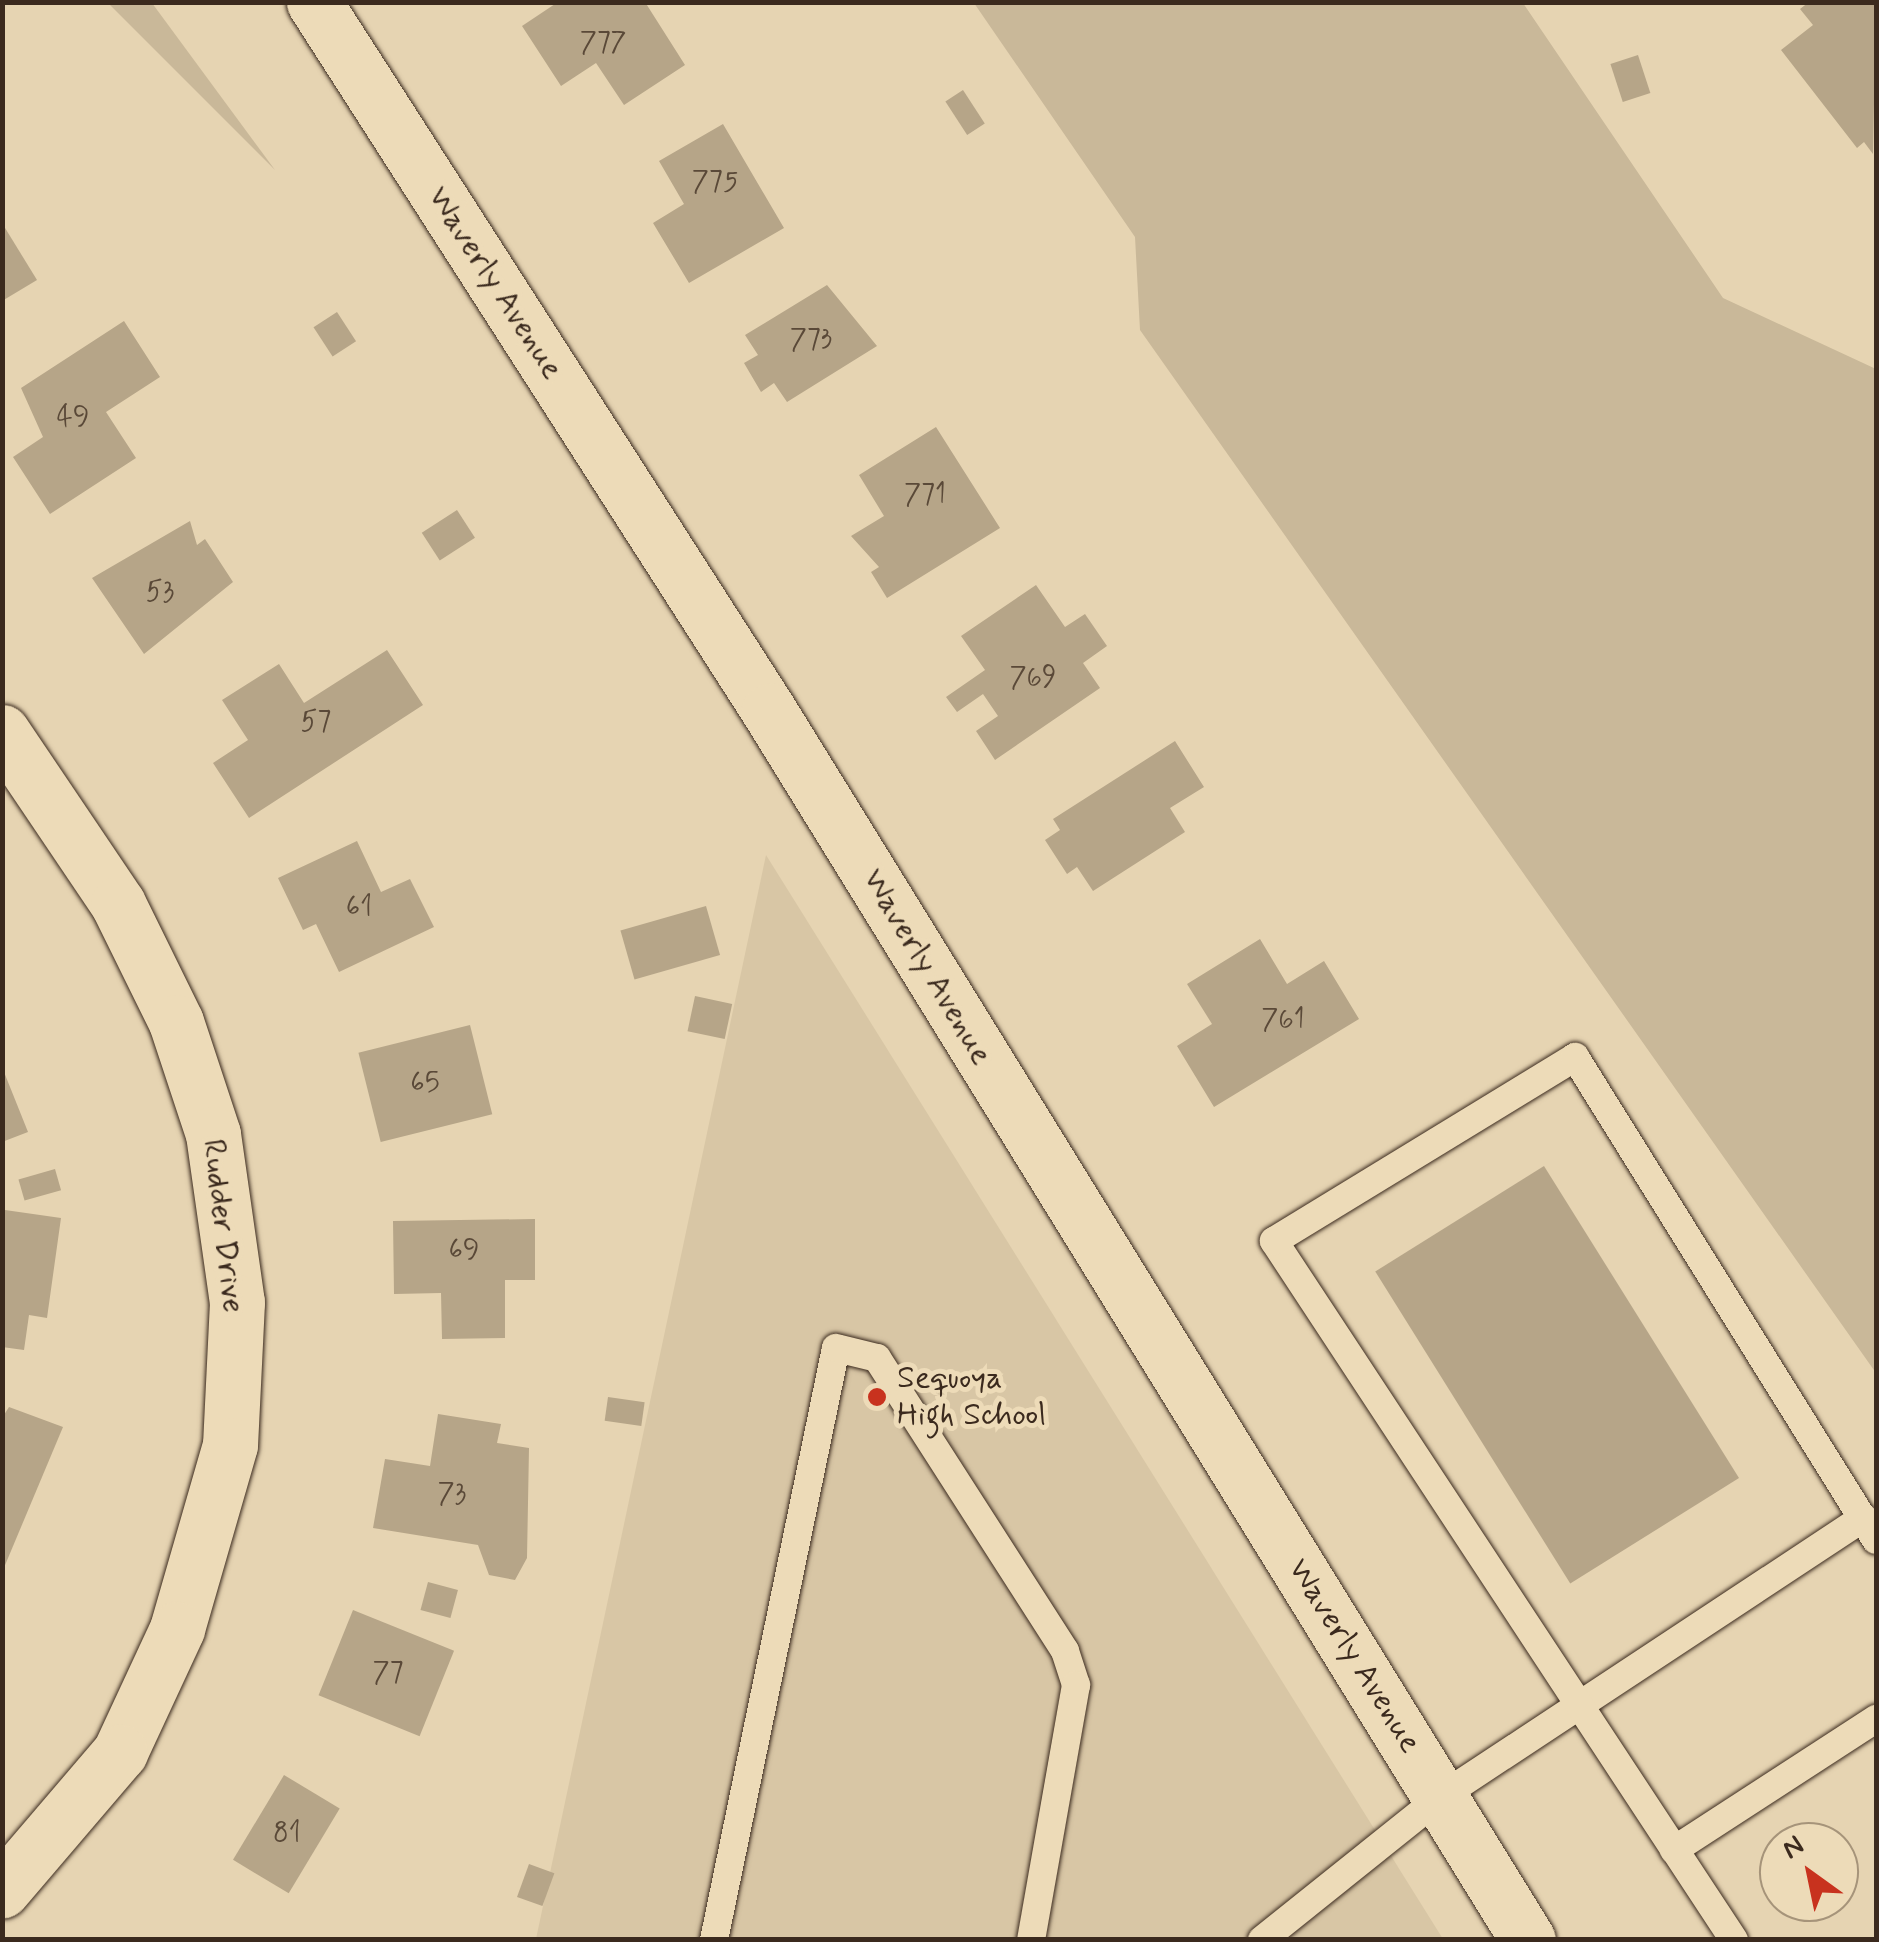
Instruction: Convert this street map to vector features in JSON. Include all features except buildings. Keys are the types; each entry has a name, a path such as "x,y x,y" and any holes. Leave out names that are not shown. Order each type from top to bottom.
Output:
{"street":[{"name":"Waverly Avenue","path":"314,2 769,711 1528,1940"},
{"name":"Rudder Drive","path":"2,732 118,904 176,1022 213,1134 238,1302 230,1445 177,1629 120,1752 2,1890"}],"lane":[{"path":"1262,1940 1442,1796 1577,1707 1870,1529 1575,1057 1274,1241 1577,1707 1734,1940"},
{"path":"714,1940 836,1348 876,1358 1065,1651 1076,1685 1031,1940"},
{"path":"1674,1850 1876,1719"}],"shaded area":[{"path":"108,3 152,3 275,170"},
{"path":"974,3 1523,3 1723,298 1876,369 1876,1373 1140,330 1135,237"},
{"name":"Sequoya High School","path":"766,855 1443,1939 536,1939"}],"place":[{"name":"Sequoya High School","path":"877,1397"}]}
